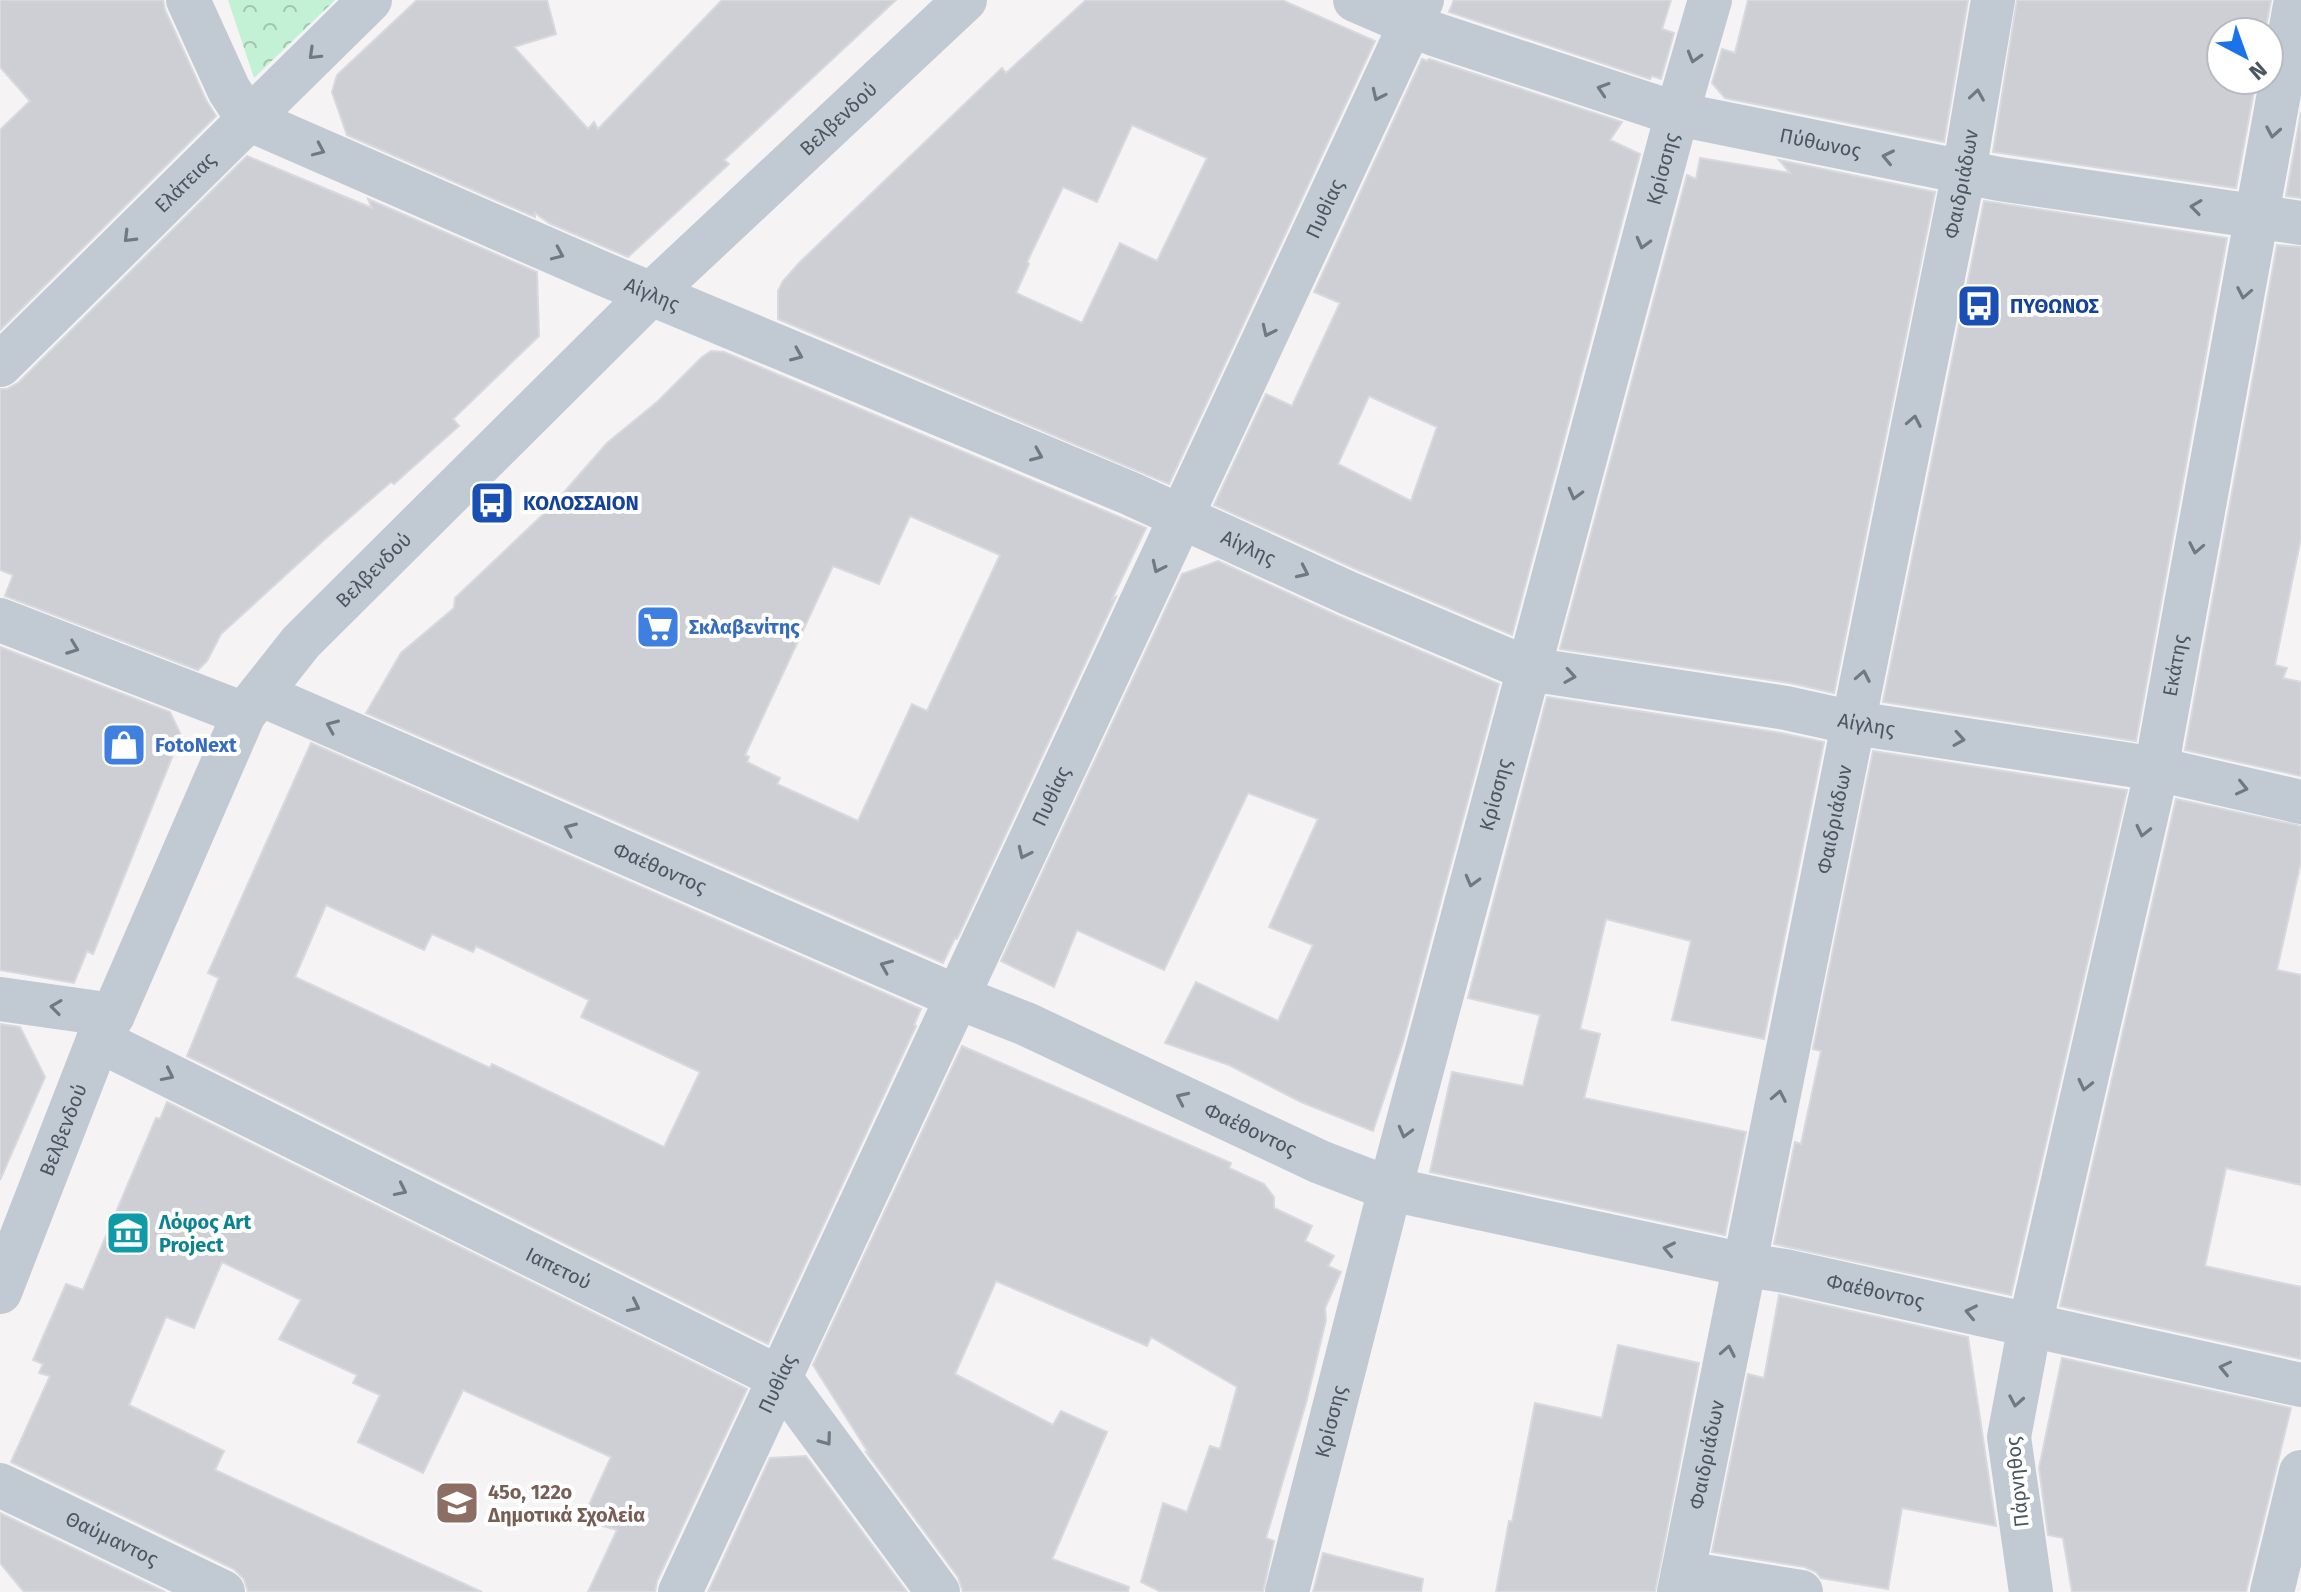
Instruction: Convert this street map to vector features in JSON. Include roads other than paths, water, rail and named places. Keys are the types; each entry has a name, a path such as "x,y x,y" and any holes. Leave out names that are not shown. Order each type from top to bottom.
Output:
{"street":[{"path":"188,0 229,90 248,119"},
{"name":"Ελάτειας","path":"0,365 370,0"},
{"name":"Βελβενδού","path":"0,1292 106,1028 252,704 301,642 651,294 965,0"},
{"name":"Πύθωνος","path":"1355,0 1416,12 1434,34 1677,114 1999,179 2301,223"},
{"name":"Κρίσσης","path":"1287,1592 1528,669 1710,0"},
{"name":"Φαιδριάδων","path":"1681,1583 1964,172 1993,0"},
{"name":"Εκάτης","path":"2030,1325 2157,769 2296,0"},
{"name":"Πυθίας","path":"680,1592 1416,12"},
{"name":"Αίγλης","path":"248,119 651,294 1181,516 1348,593 1528,669 2157,769 2301,802"},
{"name":"Φαέθοντος","path":"0,620 252,704 1026,1024 1320,1162 1390,1189 1785,1271 2301,1385"},
{"name":"Ιαπετού","path":"0,999 106,1028 780,1378 938,1592"},
{"name":"Πάρνηθος","path":"2030,1325 2009,1437 2031,1592"},
{"path":"2272,1592 2301,1472"},
{"name":"Θαύμαντος","path":"0,1485 223,1592"},
{"path":"1681,1583 1801,1592"}],"place":[{"name":"ΠΥΘΩΝΟΣ","path":"1979,306"},
{"name":"ΚΟΛΟΣΣΑΙΟΝ","path":"492,503"},
{"name":"Σκλαβενίτης","path":"658,627"},
{"name":"FotoNext","path":"124,745"},
{"name":"Λόφος Art Project","path":"128,1233"},
{"name":"45ο, 122ο Δημοτικά Σχολεία","path":"457,1503"}]}
